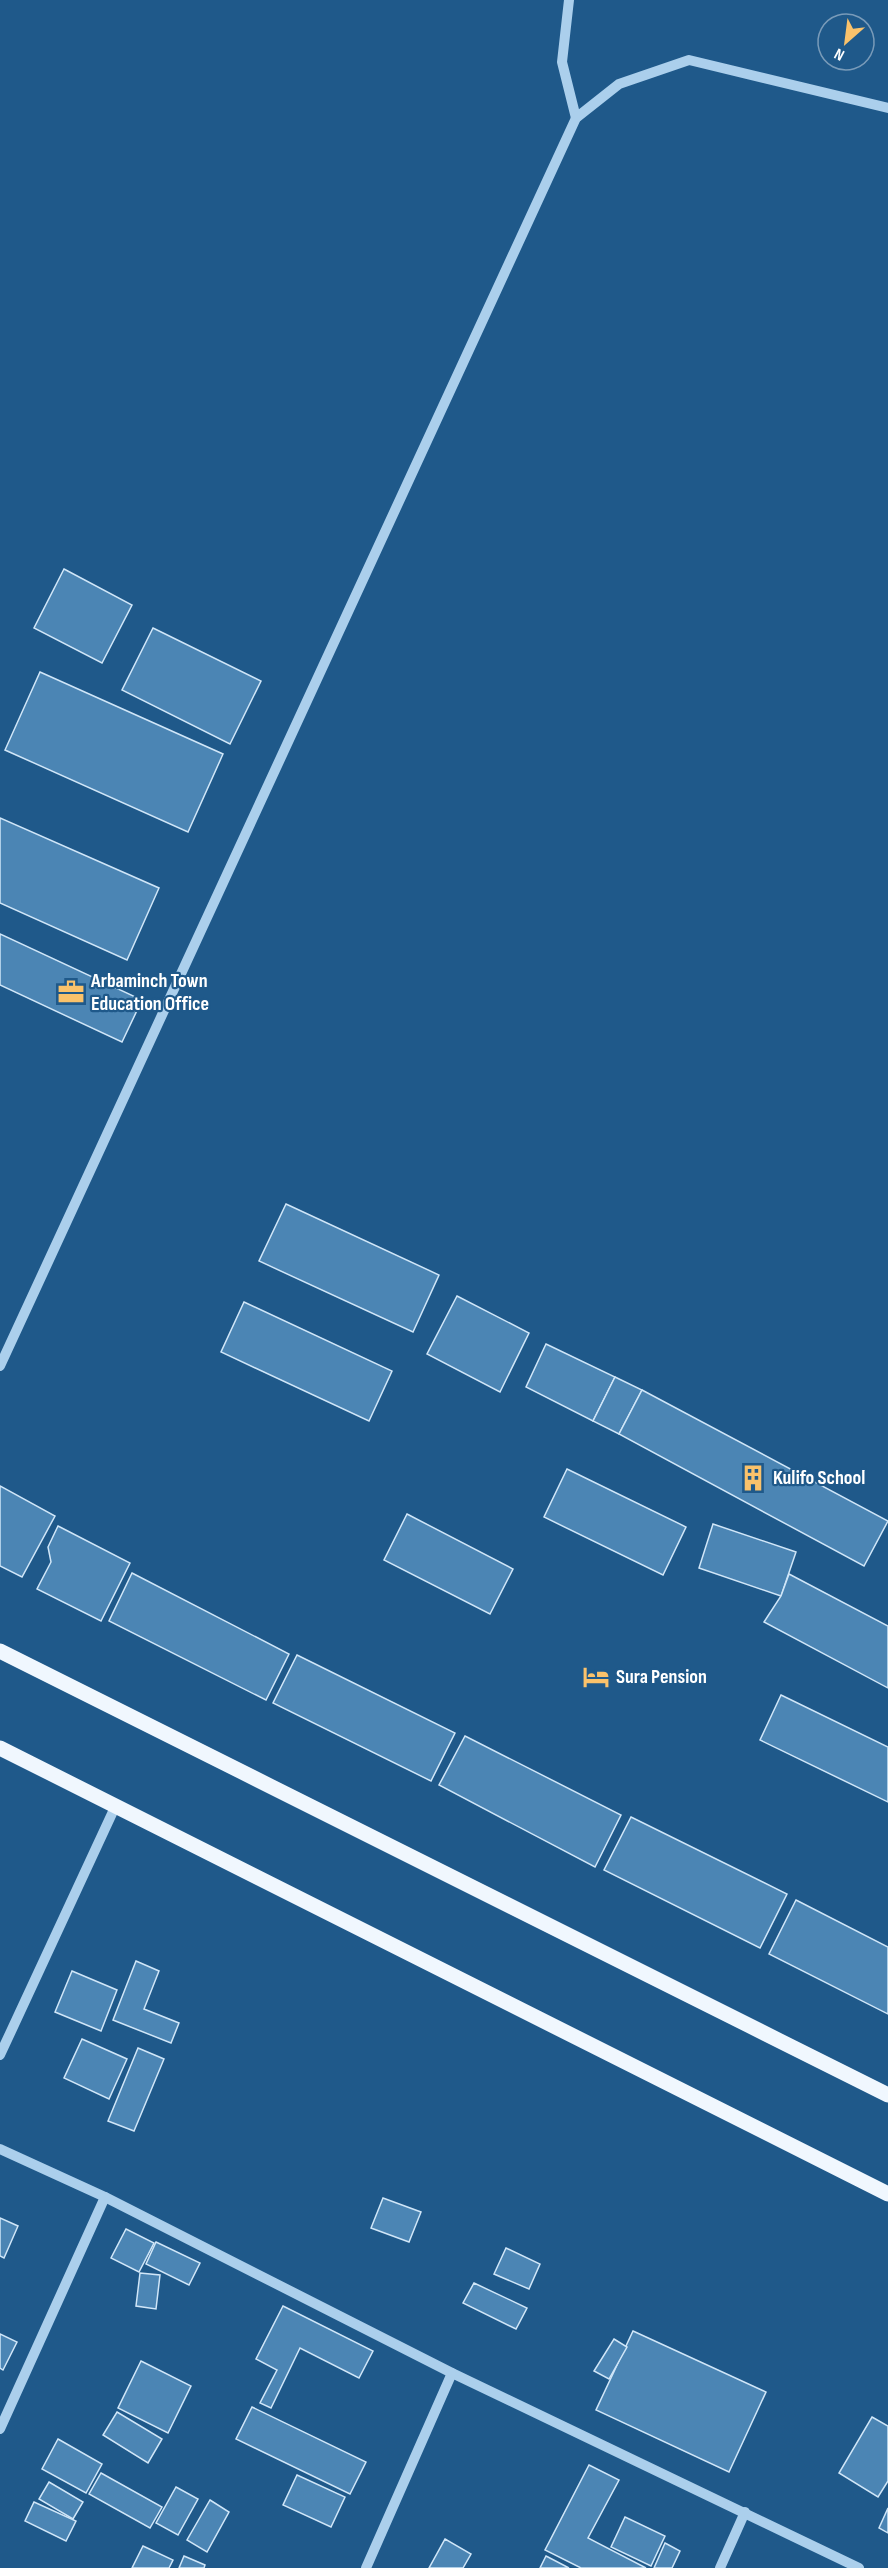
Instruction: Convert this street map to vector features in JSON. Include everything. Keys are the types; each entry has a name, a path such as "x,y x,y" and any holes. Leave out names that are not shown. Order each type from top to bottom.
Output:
{"main road":[{"path":"0,1651 888,2095"},
{"path":"0,1748 888,2194"}],"street":[{"path":"569,0 562,62 576,118"},
{"path":"0,1366 576,118 618,84 689,60 888,108"},
{"path":"0,2055 116,1805"},
{"path":"0,2149 105,2197 452,2373 859,2568"},
{"path":"0,2429 105,2197"},
{"path":"366,2568 452,2373"},
{"path":"720,2568 746,2512"}],"building":[{"path":"64,569 132,605 102,663 34,628"},
{"path":"153,628 261,681 230,744 122,690"},
{"path":"40,672 223,754 188,832 5,750"},
{"path":"0,818 159,888 127,960 0,903"},
{"name":"Arbaminch Town Education Office","path":"0,934 142,1000 122,1042 0,985"},
{"path":"286,1204 439,1275 413,1332 259,1261"},
{"path":"457,1296 529,1333 500,1392 427,1354"},
{"path":"244,1302 392,1371 369,1421 221,1352"},
{"path":"546,1344 615,1377 593,1421 526,1387"},
{"path":"615,1377 642,1390 619,1434 593,1421"},
{"name":"Kulifo School","path":"642,1390 888,1521 864,1566 619,1434"},
{"path":"567,1469 686,1527 663,1575 544,1517"},
{"path":"0,1486 55,1516 22,1577 0,1566"},
{"path":"407,1514 513,1569 490,1614 384,1560"},
{"path":"713,1524 796,1552 781,1596 699,1568"},
{"path":"58,1526 130,1563 101,1621 37,1589 51,1562 48,1547"},
{"path":"132,1573 289,1654 266,1700 109,1621"},
{"path":"789,1574 888,1626 888,1688 764,1622 781,1596"},
{"path":"297,1655 455,1733 431,1781 273,1703"},
{"path":"781,1695 888,1747 888,1802 760,1740"},
{"path":"465,1736 621,1815 595,1867 439,1785"},
{"path":"631,1817 787,1894 760,1948 604,1870"},
{"path":"796,1900 888,1947 888,2014 769,1954"},
{"path":"136,1961 159,1971 144,2009 179,2023 171,2043 113,2020"},
{"path":"72,1971 117,1990 101,2031 55,2012"},
{"path":"82,2039 127,2059 109,2099 64,2078"},
{"path":"138,2048 164,2059 134,2131 108,2121"},
{"path":"383,2198 421,2212 409,2242 371,2228"},
{"path":"0,2218 18,2226 4,2258 0,2256"},
{"path":"126,2229 154,2243 139,2272 111,2258"},
{"path":"156,2242 200,2263 189,2285 146,2264"},
{"path":"506,2248 540,2264 529,2289 494,2274"},
{"path":"140,2273 160,2275 156,2309 136,2306"},
{"path":"474,2283 527,2308 516,2329 463,2303"},
{"path":"283,2306 373,2351 359,2378 300,2348 271,2408 260,2403 277,2370 256,2359"},
{"path":"633,2331 766,2392 729,2472 596,2410"},
{"path":"0,2334 17,2342 3,2370 0,2368"},
{"path":"614,2339 627,2347 609,2379 594,2371"},
{"path":"141,2361 191,2386 168,2433 118,2408"},
{"path":"252,2407 366,2462 350,2494 236,2439"},
{"path":"117,2412 162,2439 148,2463 103,2435"},
{"path":"872,2417 888,2426 888,2481 878,2497 839,2473"},
{"path":"58,2439 102,2464 86,2493 42,2469"},
{"path":"589,2465 619,2480 588,2538 646,2568 581,2568 545,2550"},
{"path":"101,2473 162,2507 150,2528 89,2494"},
{"path":"297,2475 345,2497 331,2527 283,2505"},
{"path":"49,2482 83,2502 73,2519 39,2499"},
{"path":"176,2487 198,2499 178,2535 156,2523"},
{"path":"210,2500 229,2512 207,2552 187,2540"},
{"path":"34,2502 76,2521 66,2541 25,2521"},
{"path":"888,2508 888,2533 879,2528"},
{"path":"625,2517 665,2536 651,2566 611,2547"},
{"path":"445,2539 471,2554 463,2568 429,2568"},
{"path":"665,2543 680,2551 672,2568 654,2568"},
{"path":"143,2546 173,2560 169,2568 132,2568"},
{"path":"184,2556 205,2565 204,2568 179,2568"},
{"path":"546,2556 569,2568 540,2568"}],"place":[{"name":"Arbaminch Town Education Office","path":"71,992"},
{"name":"Kulifo School","path":"753,1478"},
{"name":"Sura Pension","path":"596,1677"}]}
